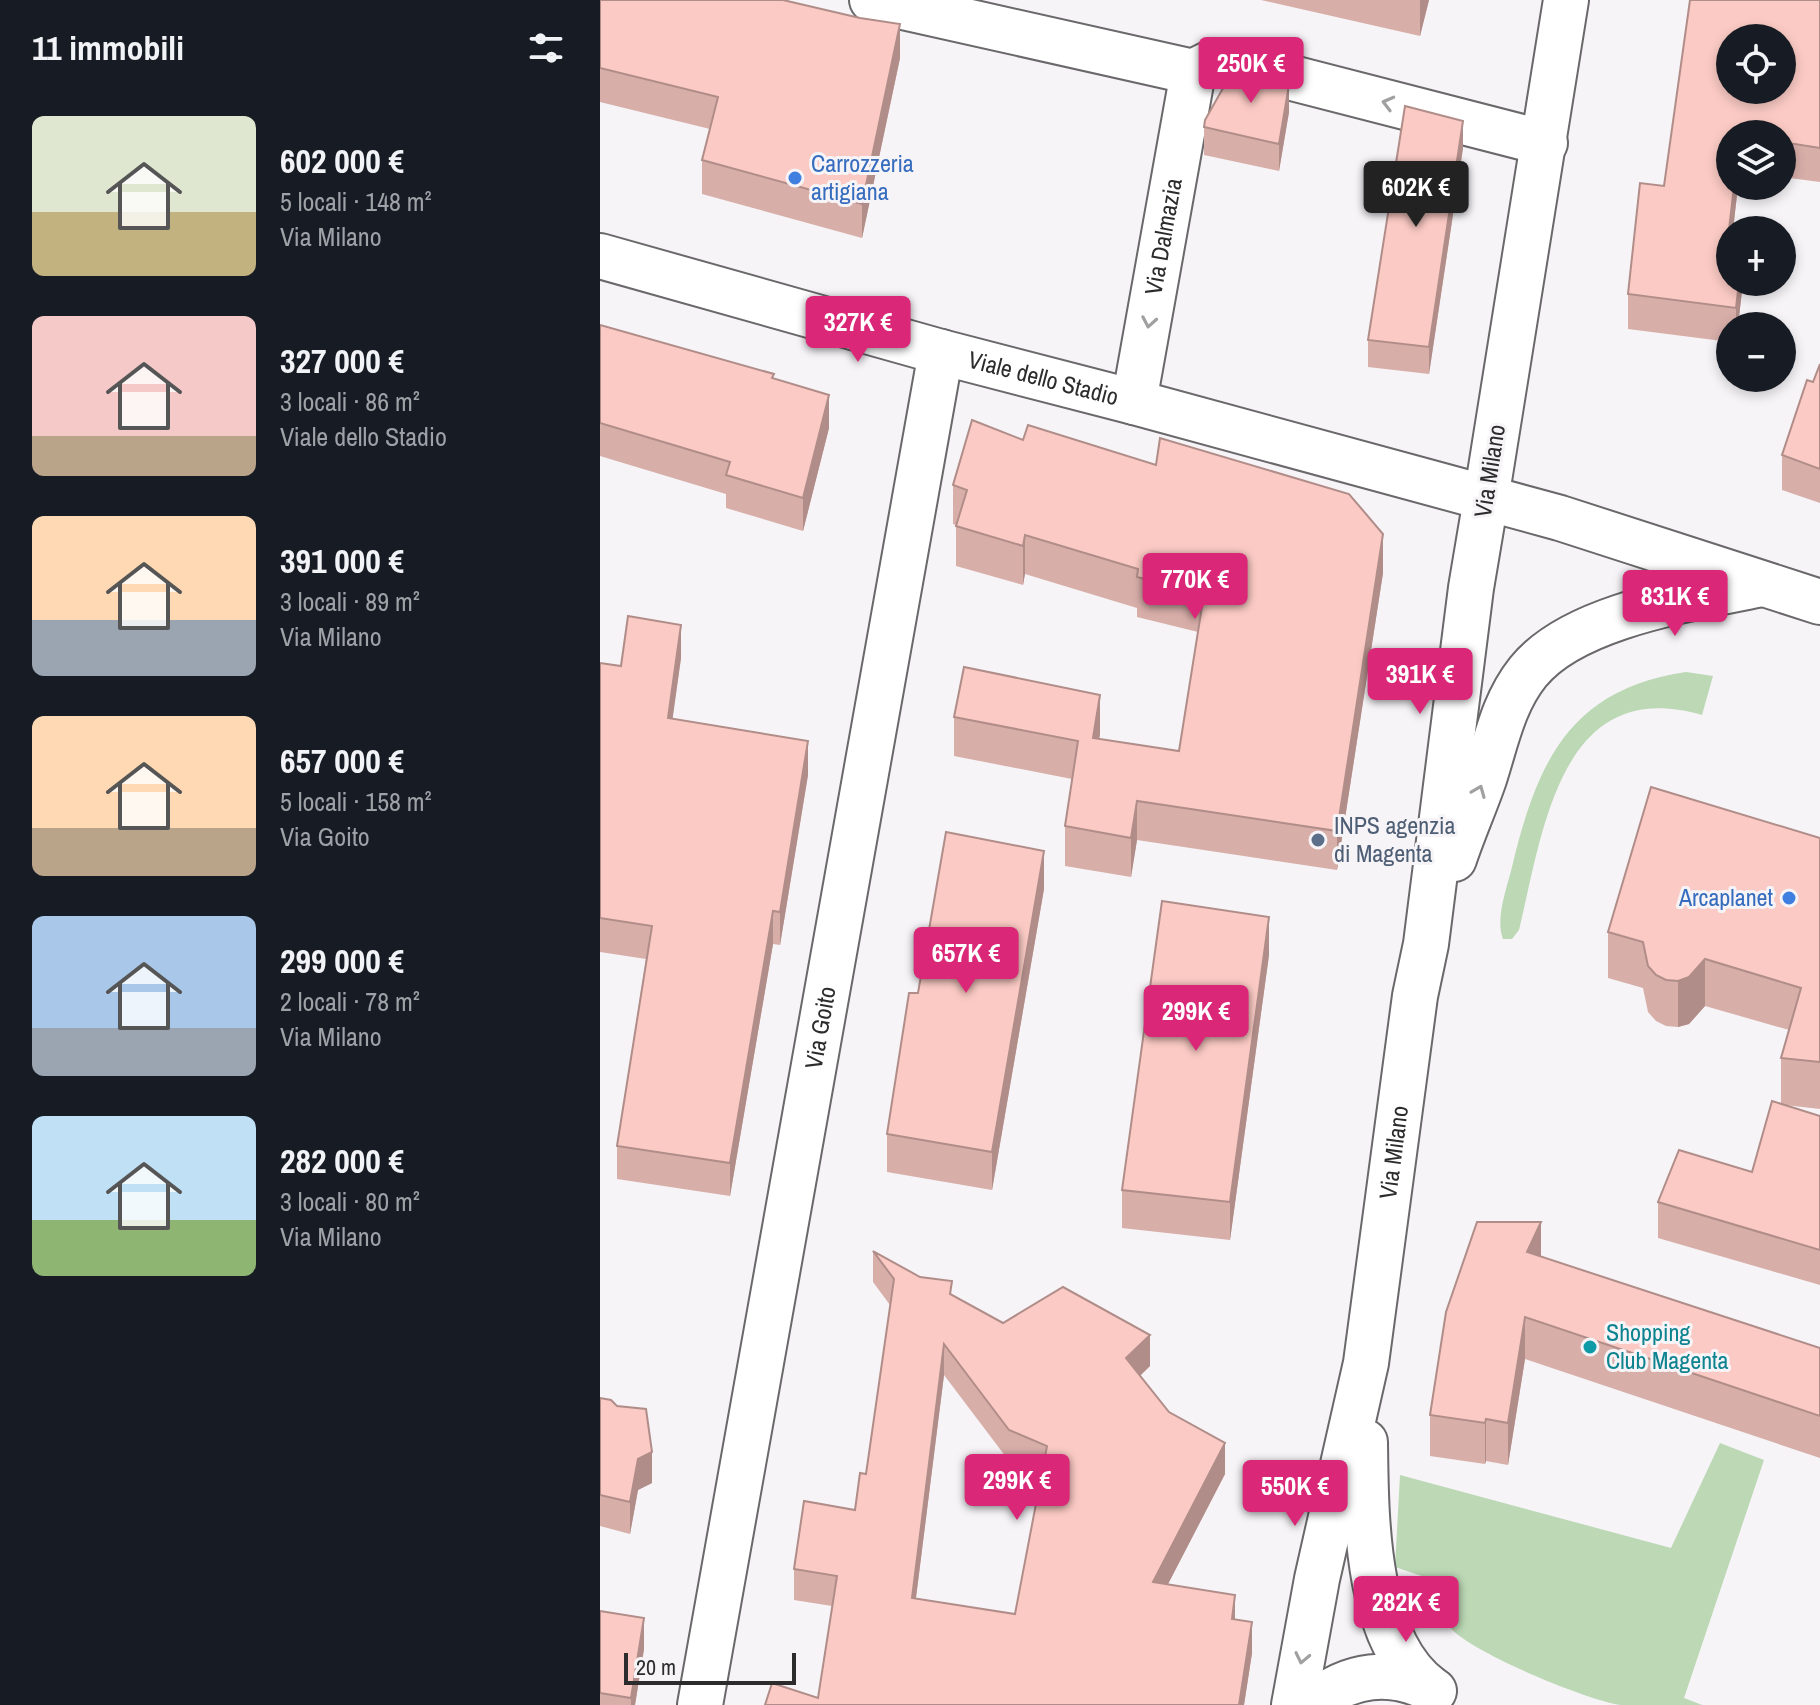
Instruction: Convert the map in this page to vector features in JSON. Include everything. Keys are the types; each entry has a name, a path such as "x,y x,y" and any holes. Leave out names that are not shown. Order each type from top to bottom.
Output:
{"street":[{"path":"872,0 1193,72 1213,62 1230,62 1545,143"},
{"name":"Via Milano","path":"1294,1705 1317,1579 1366,1363 1413,1012 1426,944 1471,588 1566,0"},
{"name":"Via Dalmazia","path":"1134,402 1193,72"},
{"name":"Viale dello Stadio","path":"600,256 941,352 1560,518 1820,602"},
{"name":"Via Goito","path":"700,1705 941,352"},
{"name":"Via Milano","path":"1426,944 1497,732 1512,697 1528,672 1573,635 1605,622 1681,600 1760,585"},
{"name":"Via Milano","path":"1366,1363 1366,1483 1372,1570 1394,1641 1410,1671 1441,1697"},
{"path":"1312,1705 1335,1688 1366,1677 1392,1676 1412,1680 1441,1697"}],"green space":[{"path":"1686,672 1713,676 1702,715 1654,708 1617,717 1588,739 1566,770 1550,808 1519,930 1512,939 1503,939 1500,922 1503,903 1522,829 1547,764 1565,736 1587,713 1613,695 1646,681"},
{"path":"1720,1443 1764,1460 1684,1698 1702,1705 1621,1705 1583,1694 1502,1661 1459,1636 1448,1625 1442,1610 1442,1583 1395,1567 1400,1475 1671,1548"}],"building":[{"path":"600,0 783,0 900,24 862,204 702,160 718,97 600,68"},
{"path":"1690,0 1820,0 1820,148 1796,144 1796,120 1716,120 1716,200 1732,200 1731,216 1716,216 1716,296 1737,296 1736,308 1628,294 1640,183 1664,186"},
{"path":"1242,65 1286,75 1284,84 1289,85 1279,144 1204,127 1231,74"},
{"path":"1405,106 1463,121 1429,347 1368,340"},
{"path":"600,325 774,374 772,378 829,395 803,498 726,475 730,462 600,423"},
{"path":"1820,364 1820,469 1782,455 1807,380 1813,382"},
{"path":"972,420 1023,440 1028,425 1156,465 1160,438 1349,494 1383,534 1337,831 1137,801 1131,838 1065,826 1078,741 954,717 964,667 1100,695 1093,738 1179,751 1204,594 1137,577 1138,569 1025,535 1023,546 956,526 967,490 953,485"},
{"path":"628,616 681,625 668,718 808,741 780,912 773,911 730,1163 617,1146 652,926 600,918 600,663 621,666"},
{"path":"1651,787 1820,838 1820,1062 1781,1058 1801,988 1705,959 1689,977 1678,981 1666,980 1648,966 1643,942 1608,932"},
{"path":"946,832 1044,851 992,1152 887,1134 909,993 918,993"},
{"path":"1162,901 1269,917 1230,1202 1122,1190"},
{"path":"1772,1101 1820,1116 1820,1250 1658,1202 1679,1150 1752,1172"},
{"path":"1477,1222 1541,1222 1527,1252 1820,1348 1820,1416 1525,1317 1508,1423 1430,1415 1446,1312"},
{"path":"873,1251 920,1277 952,1281 950,1294 1003,1323 1063,1287 1150,1335 1126,1358 1169,1412 1225,1443 1153,1582 1235,1595 1232,1619 1252,1622 1239,1705 765,1705 772,1683 818,1698 837,1576 794,1569 804,1501 855,1510 860,1473 866,1474 894,1279","holes":["944,1344 1009,1430 1047,1446 1015,1614 912,1598"]},
{"path":"600,1398 611,1400 617,1406 646,1409 652,1452 638,1459 630,1502 600,1495"},
{"path":"600,1611 644,1618 631,1698 600,1693"}],"place":[{"name":"Carrozzeria artigiana","path":"795,178"},
{"name":"INPS agenzia di Magenta","path":"1318,840"},
{"name":"Arcaplanet","path":"1789,898"},
{"name":"Shopping Club Magenta","path":"1590,1347"}]}
